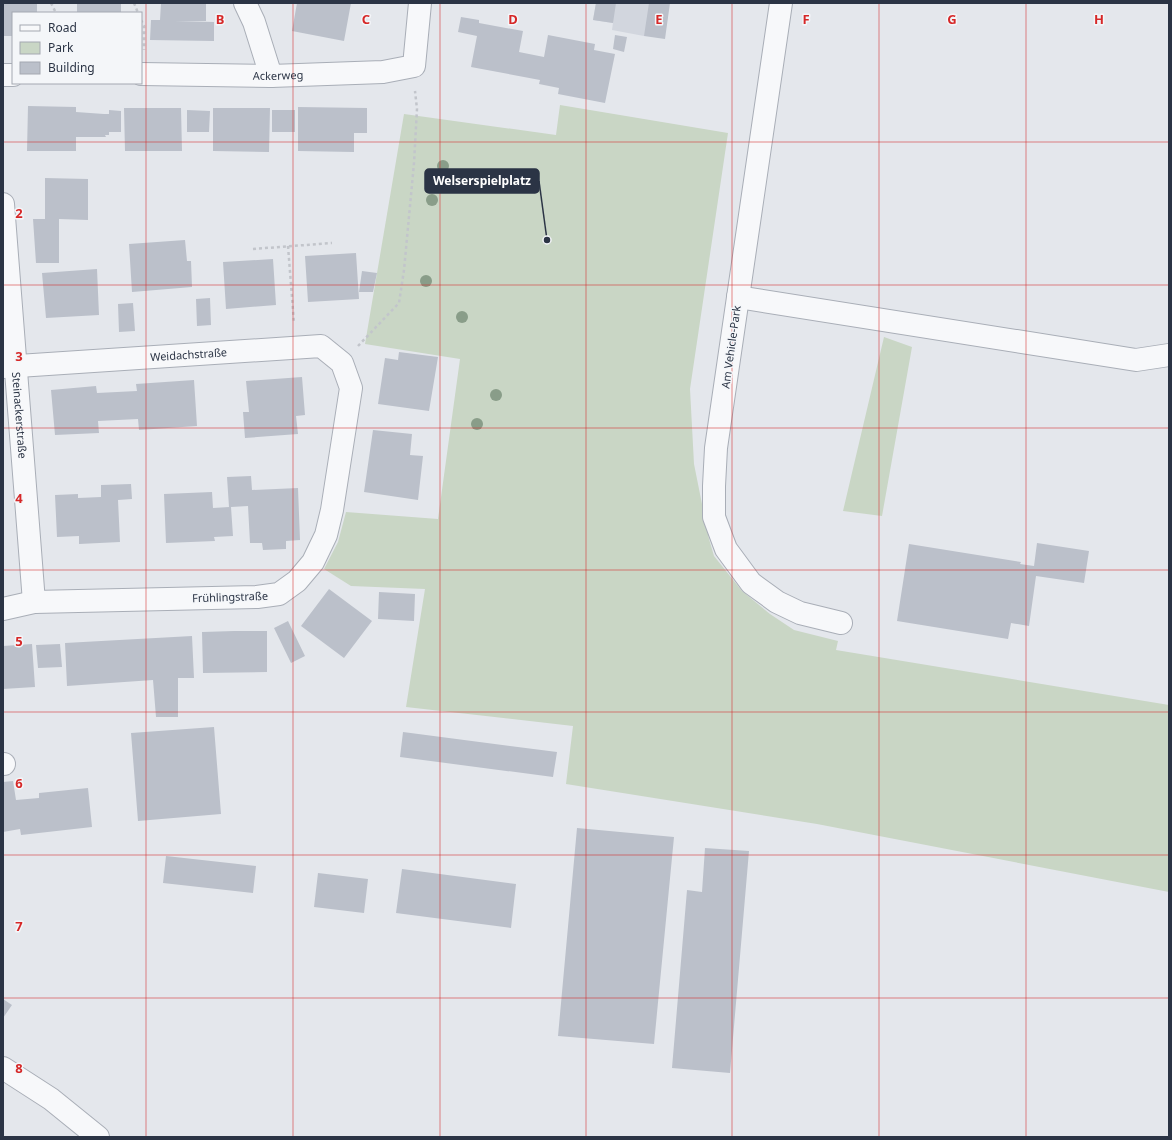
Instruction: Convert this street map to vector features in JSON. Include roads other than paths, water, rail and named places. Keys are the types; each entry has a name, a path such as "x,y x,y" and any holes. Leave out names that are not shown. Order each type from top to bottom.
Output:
{"street":[{"path":"245,3 254,22 271,76"},
{"name":"Ackerweg","path":"142,74 271,76 383,72 414,66 420,3"},
{"name":"Am Vehicle-Park","path":"781,3 716,448 714,517 726,549 751,583 783,605 800,612 841,623"},
{"name":"Steinackerstraße","path":"3,204 10,367 34,602"},
{"path":"738,297 1136,360 1169,355"},
{"name":"Weidachstraße","path":"10,367 321,346 342,363 351,388"},
{"name":"Frühlingstraße","path":"3,609 34,602 257,597 280,594 297,581 313,562 326,535 332,510 351,388"},
{"path":"3,1068 51,1099 98,1137"}],"place":[{"name":"Welserspielplatz","path":"547,240"}]}
